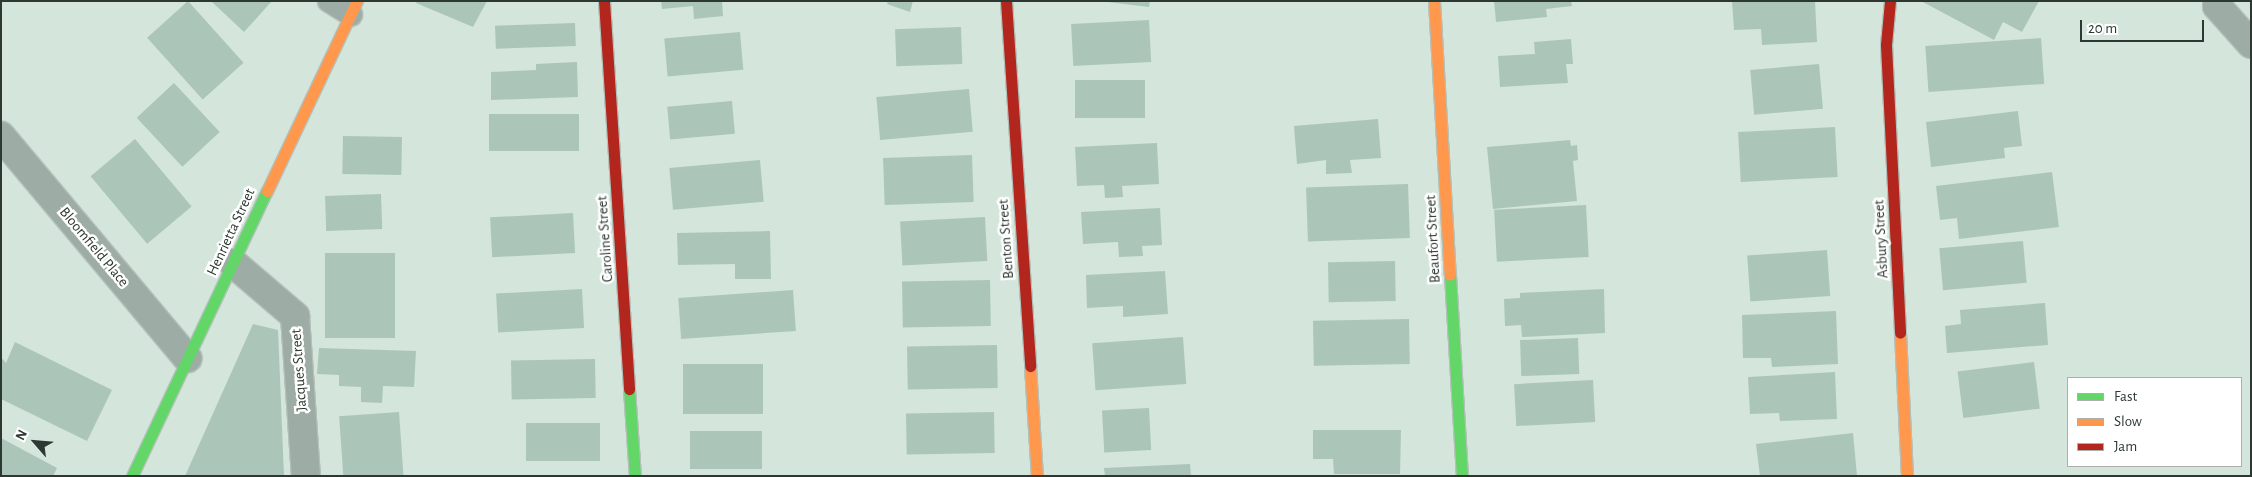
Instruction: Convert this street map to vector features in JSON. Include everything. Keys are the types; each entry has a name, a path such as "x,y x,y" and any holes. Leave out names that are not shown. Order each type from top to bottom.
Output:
{"street":[{"name":"Caroline Street","path":"604,1 635,476"},
{"name":"Benton Street","path":"1006,1 1037,476"},
{"name":"Beaufort Street","path":"1434,1 1462,476"},
{"name":"Asbury Street","path":"1890,1 1886,45 1907,476"},
{"path":"2218,1 2217,6 2251,44"},
{"name":"Henrietta Street","path":"132,476 354,8"},
{"name":"Bloomfield Place","path":"1,136 187,358"},
{"name":"Jacques Street","path":"233,263 295,316 306,476"}],"lane":[{"path":"329,1 354,8"}],"building":[{"path":"188,1 244,63 203,99 147,38"},
{"path":"211,1 272,1 244,32"},
{"path":"417,1 487,1 473,27 416,3"},
{"path":"661,1 722,1 723,16 694,19 693,6 662,9"},
{"path":"888,1 913,1 910,12 887,4"},
{"path":"1099,1 1150,1 1149,7"},
{"path":"1494,1 1571,1 1572,6 1546,9 1547,17 1496,22"},
{"path":"1732,1 1815,1 1817,42 1762,45 1761,29 1734,30"},
{"path":"1921,1 2039,1 2022,32 2003,22 1994,40"},
{"path":"1149,20 1151,62 1073,66 1071,24"},
{"path":"575,23 576,46 496,49 495,26"},
{"path":"961,27 962,64 896,66 895,29"},
{"path":"740,32 743,70 668,76 664,39"},
{"path":"2041,38 2044,84 1928,92 1925,46"},
{"path":"1571,39 1573,64 1566,64 1568,83 1500,87 1498,56 1535,54 1534,42"},
{"path":"577,62 578,97 491,100 491,72 536,70 536,64"},
{"path":"1819,64 1823,109 1754,115 1750,70"},
{"path":"1075,80 1145,80 1145,118 1075,118"},
{"path":"174,83 220,132 182,167 137,118"},
{"path":"969,89 973,132 880,140 876,97"},
{"path":"732,101 735,134 670,140 667,107"},
{"path":"2018,111 2022,146 2004,148 2005,158 1931,167 1926,122"},
{"path":"489,114 579,114 579,151 489,151"},
{"path":"1378,119 1381,158 1350,160 1352,173 1326,174 1326,160 1297,164 1294,126"},
{"path":"1835,127 1838,177 1741,182 1738,132"},
{"path":"343,136 402,137 401,175 342,174"},
{"path":"135,139 192,206 147,244 91,176"},
{"path":"1570,140 1571,146 1577,145 1578,160 1573,161 1577,201 1493,209 1487,147"},
{"path":"1157,143 1159,184 1122,186 1123,197 1105,198 1104,185 1077,186 1075,147"},
{"path":"972,155 974,202 885,205 883,158"},
{"path":"760,160 764,202 673,210 669,168"},
{"path":"2052,172 2059,227 1959,239 1957,218 1940,220 1936,186"},
{"path":"1408,184 1410,238 1308,242 1306,188"},
{"path":"381,194 382,229 326,231 325,196"},
{"path":"1586,205 1589,257 1497,262 1494,210"},
{"path":"1160,208 1162,245 1142,246 1143,256 1119,257 1118,242 1083,244 1081,212"},
{"path":"573,213 575,253 492,257 490,217"},
{"path":"985,217 987,261 902,265 900,221"},
{"path":"770,231 771,279 735,279 735,264 678,265 677,233"},
{"path":"2023,241 2027,283 1943,290 1939,248"},
{"path":"1827,250 1830,296 1750,301 1747,256"},
{"path":"325,253 395,253 395,338 325,338"},
{"path":"1395,261 1396,301 1329,302 1328,262"},
{"path":"1165,271 1168,314 1123,317 1123,306 1087,308 1086,275"},
{"path":"990,280 991,326 903,328 902,282"},
{"path":"582,289 584,328 498,332 496,294"},
{"path":"1604,289 1605,333 1522,337 1521,325 1505,326 1504,299 1520,298 1520,293"},
{"path":"793,290 796,331 681,339 678,298"},
{"path":"2045,303 2048,345 1947,353 1945,326 1961,324 1960,310"},
{"path":"1836,311 1838,364 1772,367 1771,358 1743,358 1742,315"},
{"path":"1409,319 1410,364 1314,366 1313,321"},
{"path":"253,324 278,330 284,476 185,476"},
{"path":"1183,337 1186,384 1096,390 1092,343"},
{"path":"1578,338 1579,374 1521,376 1520,340"},
{"path":"15,342 112,390 87,441 1,399 1,357 6,363"},
{"path":"997,345 998,388 908,390 907,347"},
{"path":"319,348 416,351 414,387 383,386 382,403 361,402 361,387 339,386 339,375 317,374"},
{"path":"595,359 596,398 512,399 511,360"},
{"path":"2034,362 2040,409 1963,418 1958,371"},
{"path":"683,364 763,364 763,414 683,414"},
{"path":"1835,372 1837,419 1780,421 1779,413 1750,414 1748,377"},
{"path":"1593,380 1595,422 1516,426 1514,384"},
{"path":"1149,408 1151,450 1104,452 1102,410"},
{"path":"399,412 403,476 343,476 339,416"},
{"path":"994,412 995,453 907,455 906,414"},
{"path":"526,423 600,423 600,461 526,461"},
{"path":"1313,430 1401,430 1400,474 1334,474 1333,459 1313,459"},
{"path":"690,431 762,431 762,469 690,469"},
{"path":"1853,433 1857,476 1760,476 1756,444"},
{"path":"1,438 57,468 53,476 1,476"},
{"path":"1190,464 1191,476 1105,476 1104,468"}],"traffic: fast":[{"path":"132,476 267,191"},
{"path":"1450,275 1462,476"},
{"path":"629,389 635,476"}],"traffic: slow":[{"path":"267,191 357,1"},
{"path":"1434,1 1450,275"},
{"path":"1900,333 1907,476"},
{"path":"1030,366 1037,476"}],"traffic: jam":[{"path":"604,1 629,389"},
{"path":"1006,1 1030,366"},
{"path":"1890,1 1886,45 1900,333"}]}
